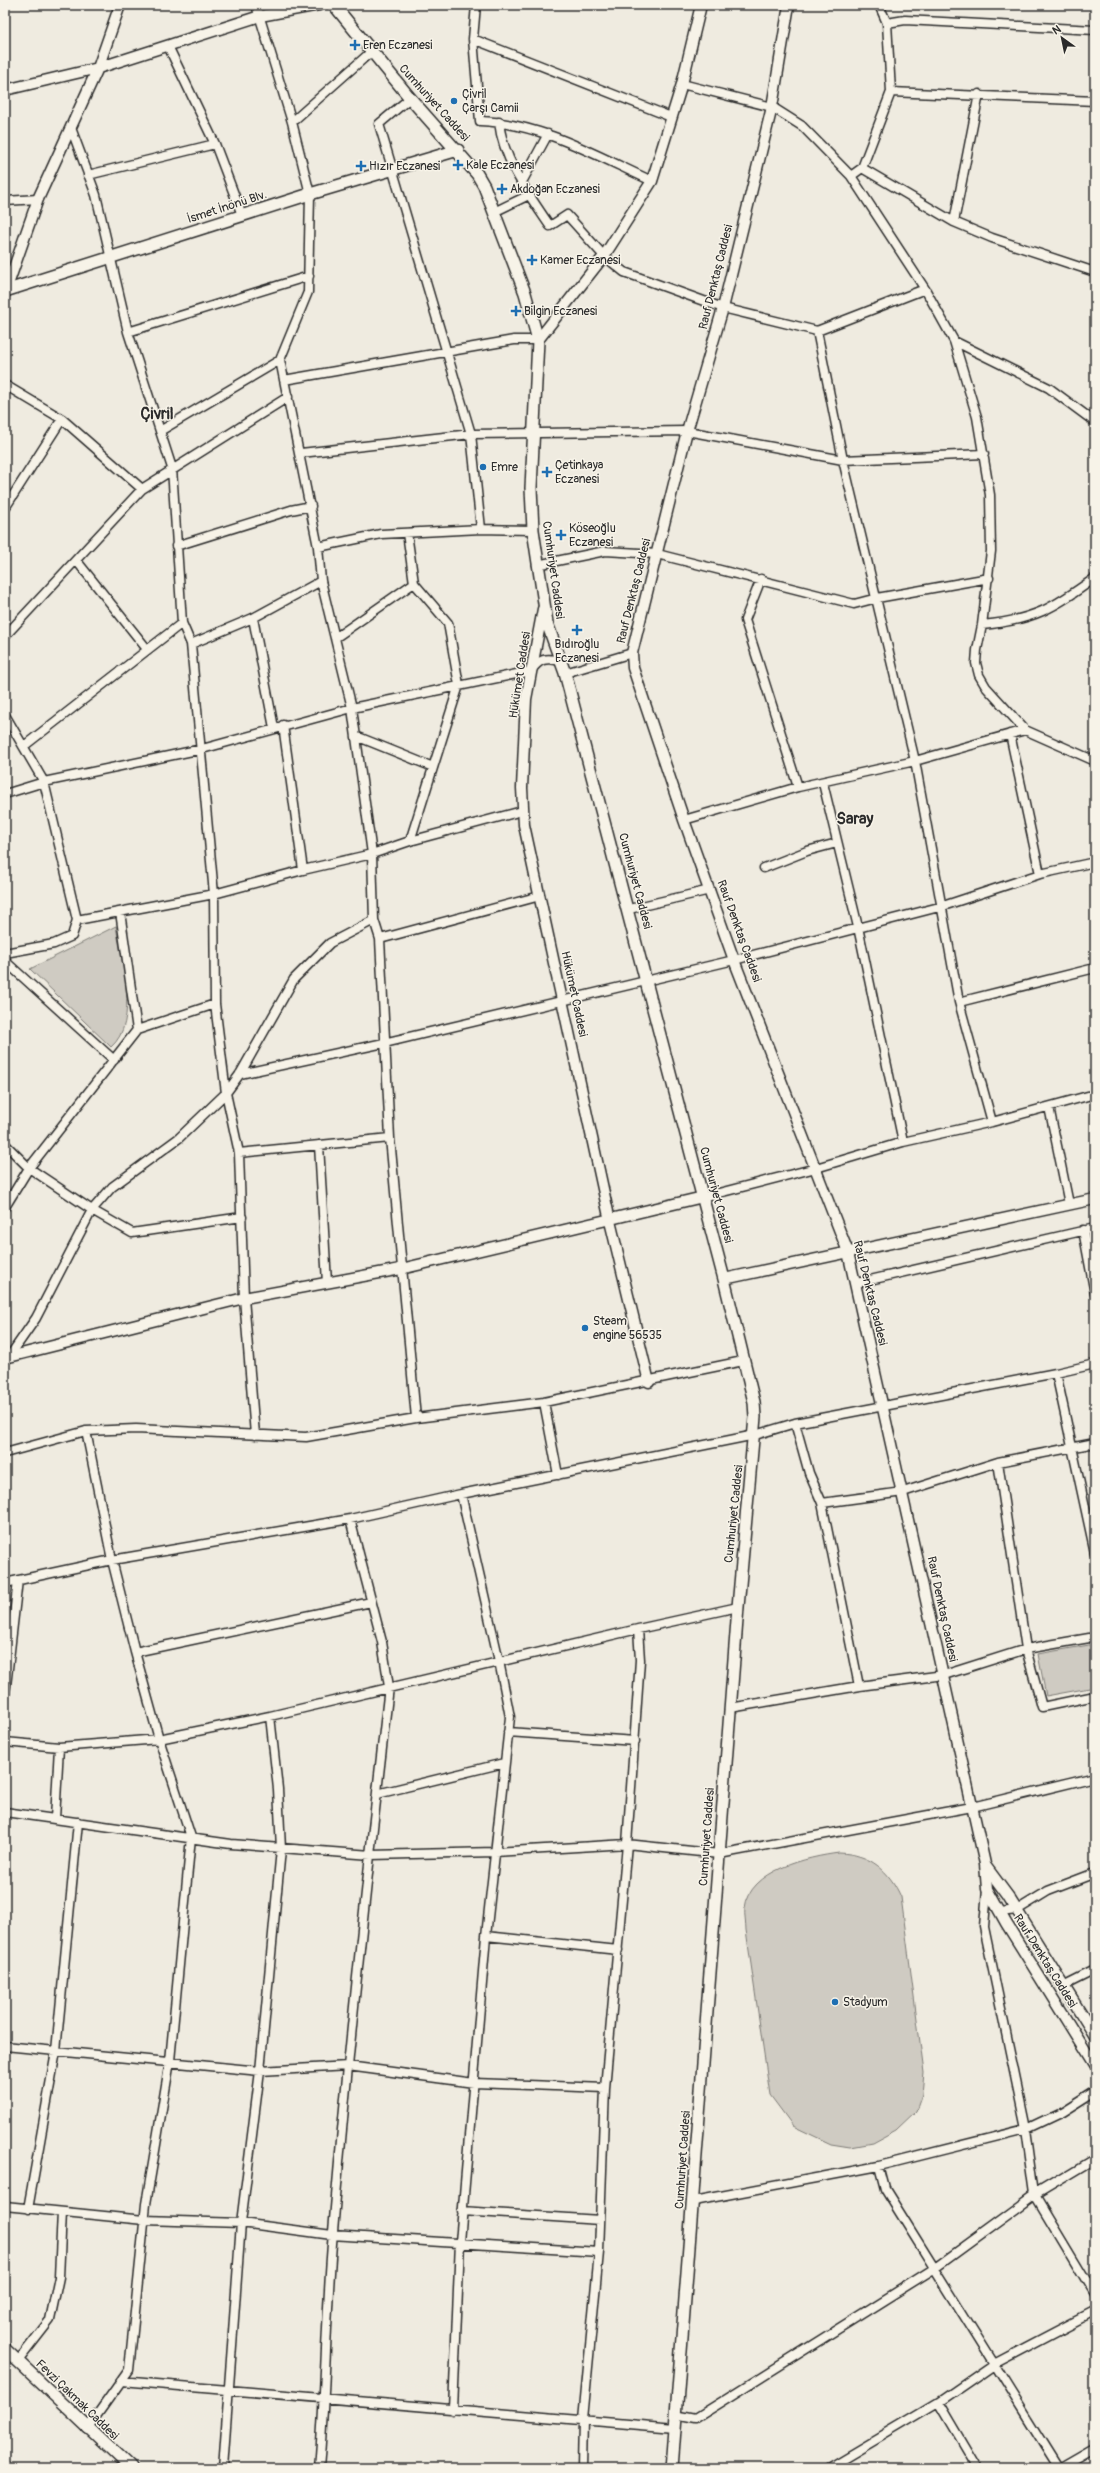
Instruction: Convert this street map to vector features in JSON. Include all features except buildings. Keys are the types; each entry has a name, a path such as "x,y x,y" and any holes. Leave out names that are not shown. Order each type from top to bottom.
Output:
{"main road":[{"name":"Cumhuriyet Caddesi","path":"334,5 410,98 458,150 477,174 494,212 525,293 538,340 532,432 531,488 533,530 544,607 565,673 629,909 754,1402 755,1435 738,1607 694,2201 675,2414 672,2468"},
{"name":"İsmet İnönü Blv.","path":"5,292 242,215 392,168 458,150"},
{"name":"Fevzi Çakmak Caddesi","path":"5,2349 124,2466"}],"street":[{"path":"5,292 38,199 98,68 120,5"},
{"path":"256,5 292,122 310,194 308,292 280,360 301,453 311,506 318,547 321,581 352,708 372,854 374,920 380,939 384,1043 390,1138 416,1418"},
{"path":"5,90 98,68 260,16 319,5"},
{"path":"476,5 473,39 480,121 499,122 548,134 652,181"},
{"path":"284,380 514,340 538,340 604,256 652,181 682,84 701,5"},
{"name":"Rauf Denktaş Caddesi","path":"789,5 772,107 723,308 687,431 632,653 636,683 734,960 848,1252 857,1283 883,1406 944,1675 985,1864 988,1889 1000,1912 1095,2066"},
{"path":"851,176 862,168 891,92 887,24 879,5"},
{"path":"887,24 905,20 1095,30"},
{"path":"473,39 671,117"},
{"path":"168,46 215,144 242,215"},
{"path":"292,122 372,51"},
{"path":"682,84 772,107 802,126 851,176 925,289 954,341 977,417 984,454 992,523 989,578 977,650 976,663 979,675 986,687 1025,730 1095,761"},
{"path":"891,92 979,94 1095,100"},
{"path":"954,222 979,94"},
{"path":"410,98 379,124 471,434 481,529"},
{"path":"499,122 501,140 529,195 550,226 566,215 604,256 624,272 723,308 817,332 925,289"},
{"path":"71,128 96,195 128,332 172,468 182,623 190,644 202,749 214,894 215,1004 226,1093 239,1153 244,1298 255,1435"},
{"path":"522,182 548,134"},
{"path":"88,175 215,144"},
{"path":"862,168 954,222 1019,248 1095,272"},
{"path":"494,212 529,195"},
{"path":"5,201 38,199"},
{"path":"128,332 309,276"},
{"path":"817,332 843,460 916,761 959,1002 992,1122"},
{"path":"954,341 1049,388 1095,422"},
{"path":"160,432 280,360"},
{"path":"5,385 62,418 142,489"},
{"path":"5,636 142,489 172,468 288,397"},
{"path":"5,508 62,418"},
{"path":"301,453 471,434 687,431 843,460 984,454"},
{"path":"176,546 291,510 311,506"},
{"path":"318,547 381,534 481,529 533,530"},
{"path":"407,533 414,583 448,623 459,685 410,841"},
{"path":"537,565 605,551 657,554 854,604 877,598 989,578"},
{"path":"76,560 147,649"},
{"path":"982,625 1011,622 1048,610 1095,578"},
{"path":"760,579 745,620 798,787"},
{"path":"190,644 253,618 321,581"},
{"path":"335,638 414,583"},
{"name":"Hükümet Caddesi","path":"544,607 526,699 522,811 610,1221 649,1382"},
{"path":"253,618 274,728"},
{"path":"24,746 82,703 147,649 182,623"},
{"path":"565,673 632,653"},
{"path":"5,794 44,782 202,749 283,725 352,708 531,671 541,660 547,658 560,661"},
{"path":"5,715 44,782 78,920 72,936 54,944 5,954"},
{"path":"283,725 303,870"},
{"path":"684,820 798,787 823,783 916,761 1025,730"},
{"path":"1010,734 1040,874"},
{"path":"356,736 433,767"},
{"path":"823,783 858,927 903,1142"},
{"path":"78,920 214,894 303,870 372,854 410,841 522,811"},
{"path":"764,868 807,851 837,843"},
{"path":"240,1074 562,1002 647,980 734,960 943,906 1040,874 1095,862"},
{"path":"629,909 710,890"},
{"path":"380,939 540,896"},
{"path":"120,912 137,1030"},
{"path":"6,1357 36,1318 92,1210 112,1187 179,1138 226,1093 240,1074 294,979 330,943 374,920"},
{"path":"5,961 114,1060"},
{"path":"959,1002 1095,968"},
{"path":"5,1207 29,1168 137,1030 215,1004"},
{"path":"6,1357 244,1298 401,1269 610,1221 816,1168 903,1142 992,1122 1095,1094"},
{"path":"1049,1107 1069,1204"},
{"path":"239,1153 390,1138"},
{"path":"5,1144 29,1168 92,1210 132,1233 242,1217"},
{"path":"319,1145 327,1283"},
{"path":"724,1279 1095,1199"},
{"path":"857,1283 1095,1228"},
{"path":"1084,1230 1095,1294"},
{"path":"5,1452 86,1431 136,1429 306,1437 416,1418 544,1402 649,1382 744,1361"},
{"path":"5,1583 112,1560 350,1520 461,1494 755,1435 795,1423 1056,1373 1095,1364"},
{"path":"1056,1373 1074,1448 1095,1553"},
{"path":"544,1402 558,1475"},
{"path":"795,1423 809,1473 822,1502 859,1686"},
{"path":"86,1431 112,1560 135,1652 159,1739 191,1837 170,2061 144,2220 129,2370 87,2429"},
{"path":"822,1502 903,1492 998,1462 1095,1443"},
{"path":"998,1462 1026,1650 1042,1707 1095,1696"},
{"path":"453,2410 462,2211 486,1936 510,1717 499,1661 461,1494"},
{"path":"319,2468 325,2397 332,2235 348,2066 389,1687 382,1642 350,1520"},
{"path":"5,1695 18,1580"},
{"path":"135,1652 371,1602"},
{"path":"5,1742 59,1747 159,1739 270,1716 638,1628 738,1607"},
{"path":"582,2468 584,2419 599,2252 605,2088 628,1844 635,1741 640,1660 638,1628"},
{"path":"730,1708 859,1686 944,1675 1026,1650 1095,1637"},
{"path":"222,2468 241,2223 260,2071 281,1849 278,1788 270,1716"},
{"path":"508,1732 635,1741"},
{"path":"55,1819 59,1747"},
{"path":"377,1794 504,1763"},
{"path":"5,1812 281,1849 371,1855 495,1852 628,1844 719,1854 972,1807 1095,1777"},
{"path":"28,2209 56,2051 78,1822"},
{"name":"Rauf Denktaş Caddesi","path":"985,1864 1017,1910 1095,2036"},
{"path":"1000,1912 1017,1910 1048,1891 1095,1873"},
{"path":"988,1889 984,1927 1026,2129 1036,2195 1095,2295"},
{"path":"486,1936 618,1950"},
{"path":"1063,1986 1095,1970"},
{"path":"5,2046 260,2071 348,2066 474,2082 605,2088"},
{"path":"694,2201 879,2166 1026,2129 1062,2112 1095,2091"},
{"path":"675,2414 696,2418 935,2268 1036,2195 1095,2158"},
{"path":"879,2166 884,2189 1061,2468 1095,2449"},
{"path":"5,2206 144,2220 241,2223 332,2235 599,2252"},
{"path":"462,2211 600,2220"},
{"path":"18,2361 50,2320 59,2277 62,2212"},
{"path":"828,2468 938,2402 994,2364 1095,2311"},
{"path":"121,2381 325,2397 453,2410 584,2419 675,2428"},
{"path":"938,2402 978,2468"}],"shaded area":[{"path":"116,926 124,973 127,1007 125,1022 120,1036 111,1047 30,969"},
{"path":"1095,1644 1095,1687 1046,1696 1038,1654"},
{"name":"Stadyum","path":"839,1853 860,1856 877,1865 891,1879 901,1897 924,2073 922,2094 916,2111 896,2130 872,2143 850,2147 831,2144 793,2126 770,2095 746,1930 745,1913 749,1895 757,1884 768,1875 797,1862"}],"place":[{"name":"Eren Eczanesi","path":"355,45"},
{"name":"Çivril Çarşı Camii","path":"454,101"},
{"name":"Kale Eczanesi","path":"458,165"},
{"name":"Hızır Eczanesi","path":"361,166"},
{"name":"Akdoğan Eczanesi","path":"502,189"},
{"name":"Kamer Eczanesi","path":"532,260"},
{"name":"Bilgin Eczanesi","path":"516,311"},
{"name":"Emre","path":"483,467"},
{"name":"Çetinkaya Eczanesi","path":"547,472"},
{"name":"Köseoğlu Eczanesi","path":"561,535"},
{"name":"Bıdıroğlu Eczanesi","path":"577,630"},
{"name":"Steam engine 56535","path":"585,1328"},
{"name":"Stadyum","path":"835,2002"}],"district":[{"name":"Çivril","path":"157,414"},
{"name":"Saray","path":"855,819"}]}
